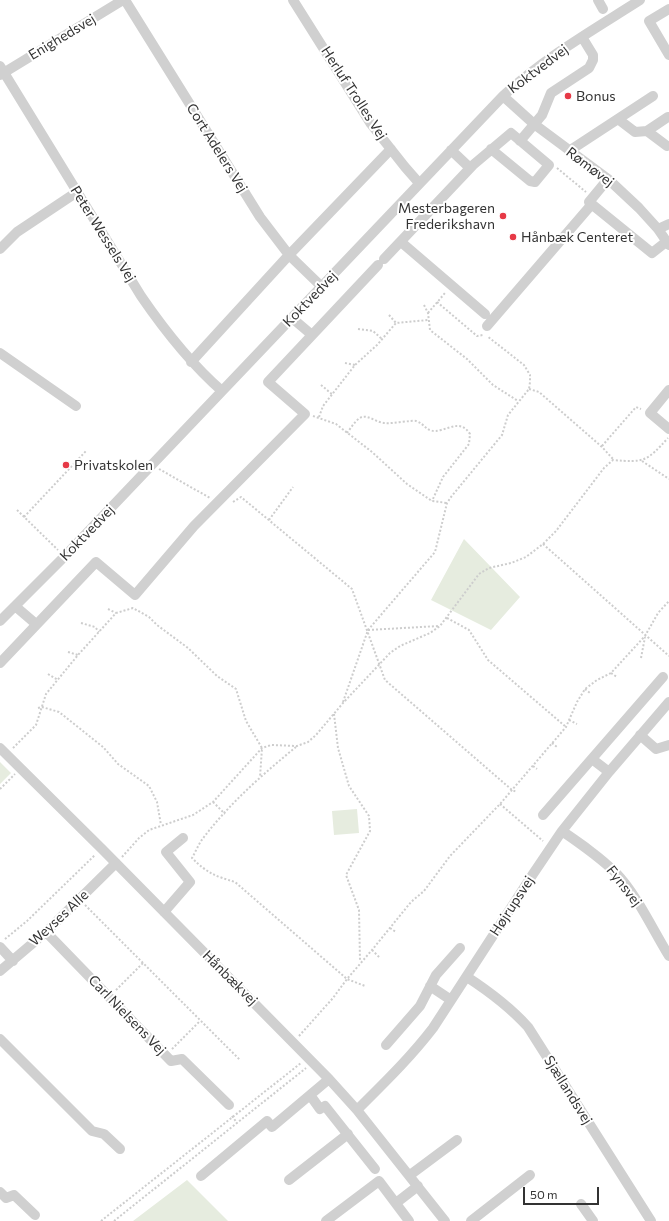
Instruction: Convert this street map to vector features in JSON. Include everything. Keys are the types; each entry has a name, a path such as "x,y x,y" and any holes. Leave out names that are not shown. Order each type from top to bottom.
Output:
{"street":[{"name":"Enighedsvej","path":"1,71 124,0"},
{"name":"Cort Adelers Vej","path":"124,0 260,217 289,255 322,287"},
{"name":"Herluf Trolles Vej","path":"293,0 371,124 391,150 420,183"},
{"name":"Koktvedvej","path":"0,620 65,556 503,96 522,78 546,61 640,0"},
{"path":"664,0 669,8 649,21 669,55"},
{"path":"520,141 542,115 551,93 589,68 593,60 593,55 582,37"},
{"name":"Peter Wessels Vej","path":"1,71 149,308 191,362 222,391"},
{"name":"Rømøvej","path":"503,96 534,124 608,179 639,208 658,229 668,243"},
{"path":"569,151 653,96"},
{"path":"618,119 635,132 647,131 668,117"},
{"path":"647,131 667,146"},
{"path":"0,663 96,562 134,595 194,526 305,414 268,382 470,168 492,149 511,133 549,165 535,182 530,181 492,149"},
{"path":"191,362 289,255 391,150"},
{"path":"451,150 470,168"},
{"path":"487,326 592,201 608,179"},
{"path":"0,249 17,232 77,192"},
{"path":"592,201 652,253 668,243"},
{"path":"658,229 669,224"},
{"path":"401,242 485,314"},
{"path":"292,318 312,335"},
{"path":"0,352 76,406"},
{"path":"669,390 650,413 669,429"},
{"path":"15,606 36,624"},
{"path":"543,815 663,677"},
{"name":"Højrupsvej","path":"357,1110 418,1049 467,977 532,874 562,831 608,772 669,702"},
{"path":"640,736 656,749 669,745"},
{"name":"Hånbækvej","path":"3,751 329,1079 357,1110 445,1221"},
{"path":"592,759 608,772"},
{"name":"Fynsvej","path":"562,831 602,859 617,874 631,891 669,956"},
{"path":"164,912 190,882 166,852 183,838"},
{"name":"Weyses Alle","path":"0,971 46,932 116,863"},
{"name":"Carl Nielsens Vej","path":"46,932 171,1061 182,1059 229,1105"},
{"path":"0,947 13,961"},
{"path":"386,1045 420,1006 436,975 460,948"},
{"name":"Sjællandsvej","path":"467,977 500,999 528,1026 650,1221"},
{"path":"430,986 451,1000"},
{"path":"0,1039 92,1131 104,1134 120,1149"},
{"path":"201,1176 267,1121 272,1127 329,1079"},
{"path":"310,1095 320,1109 325,1106 375,1169"},
{"path":"289,1180 348,1134"},
{"path":"410,1175 457,1140"},
{"path":"471,1221 530,1175"},
{"path":"326,1221 379,1181 409,1221"},
{"path":"396,1203 418,1186"},
{"path":"0,1192 6,1198 14,1195 34,1215"},
{"path":"581,1204 593,1221"}],"path":[{"path":"549,165 556,167 592,201"},
{"path":"343,704 368,630 435,552 447,503 502,435 508,415 529,389 530,375 524,365 486,335 477,336 437,302"},
{"path":"424,305 428,313 430,330 467,359 494,385 518,401"},
{"path":"389,315 396,323"},
{"path":"318,417 323,406 355,365 396,323 428,320"},
{"path":"358,329 373,331 382,339"},
{"path":"345,363 355,365"},
{"path":"322,384 333,395"},
{"path":"529,389 539,392 602,447 613,460 634,462 642,461 654,453 669,437"},
{"path":"602,447 636,407 650,413"},
{"path":"305,414 336,424 372,452 407,484 432,501 447,503"},
{"path":"347,433 358,419 367,417 385,424 414,421 432,431 460,425 468,430 470,434 469,444 443,477 432,501"},
{"path":"24,517 86,451"},
{"path":"365,986 346,979 235,882 213,875 201,867 192,858 203,838 260,777 297,746 308,742 390,652 430,633 440,626 479,574 489,568 511,563 526,557 543,544 556,531 604,468 613,460"},
{"path":"642,461 669,479"},
{"path":"151,465 224,506 241,497 352,589 385,680 512,790 517,792"},
{"path":"269,520 293,487"},
{"path":"17,510 65,556"},
{"path":"543,544 669,656"},
{"path":"293,1042 333,998 346,979 411,902 424,891 450,856 500,804 566,727 577,702 586,689 597,680 611,673 645,636 658,613 669,601"},
{"path":"3,751 36,724 46,694 78,655 116,613 133,608 149,617 157,625 188,648 217,676 236,689 246,721 262,748 260,777"},
{"path":"108,609 116,613"},
{"path":"447,618 469,630 488,660 566,727"},
{"path":"81,623 95,627 99,632"},
{"path":"368,630 440,626"},
{"path":"641,658 645,636"},
{"path":"68,652 78,655"},
{"path":"611,673 617,677"},
{"path":"48,674 58,680"},
{"path":"586,689 590,693"},
{"path":"38,708 42,707 59,712 103,747 123,767 149,786 157,802 161,826"},
{"path":"334,714 338,748 349,786 369,816 370,831 346,875 359,910 360,962"},
{"path":"569,720 577,724"},
{"path":"552,743 556,747"},
{"path":"116,863 139,838 149,830 193,815 213,802 262,748 271,745 297,746"},
{"path":"533,766 537,769"},
{"path":"0,789 21,768"},
{"path":"213,802 225,814"},
{"path":"500,804 551,848"},
{"path":"0,944 27,921 102,849"},
{"path":"80,899 240,1060"},
{"path":"390,928 396,932"},
{"path":"372,950 380,958"},
{"path":"109,997 143,963"},
{"path":"166,1055 200,1020"},
{"path":"101,1221 308,1057"},
{"path":"114,1221 306,1068 321,1071"}],"shaded area":[{"path":"464,539 520,597 491,630 431,600"},
{"path":"0,762 11,773 0,784"},
{"path":"357,809 359,833 334,835 332,811"},
{"path":"187,1180 228,1221 133,1221"}],"place":[{"name":"Bonus","path":"568,96"},
{"name":"Mesterbageren Frederikshavn","path":"503,216"},
{"name":"Hånbæk Centeret","path":"513,237"},
{"name":"Privatskolen","path":"66,465"}]}
